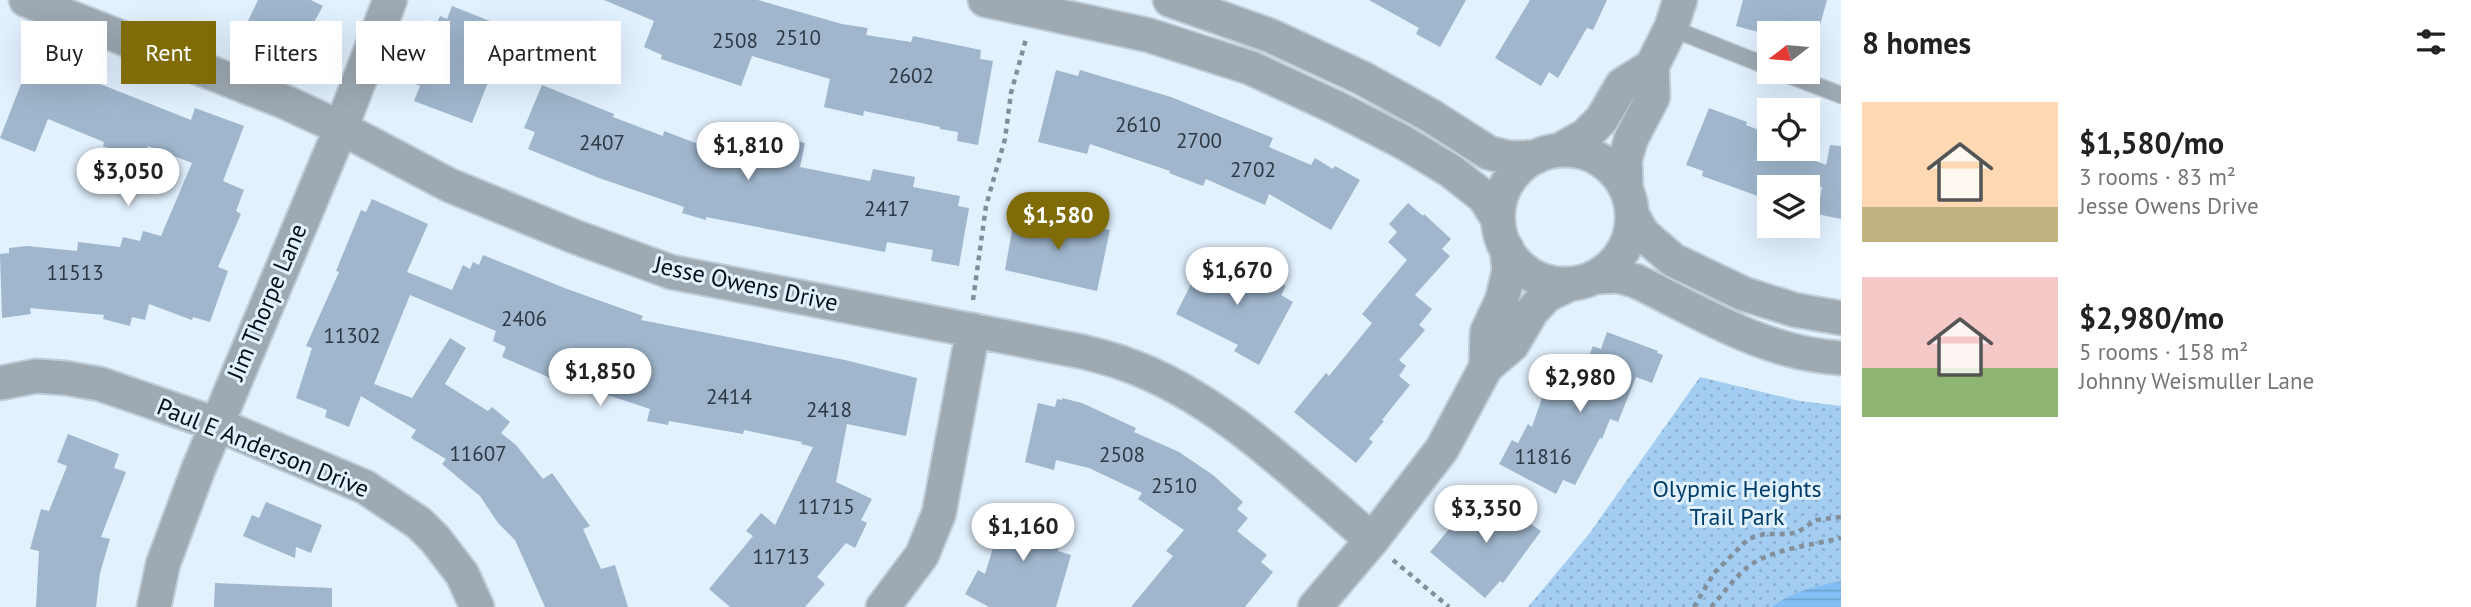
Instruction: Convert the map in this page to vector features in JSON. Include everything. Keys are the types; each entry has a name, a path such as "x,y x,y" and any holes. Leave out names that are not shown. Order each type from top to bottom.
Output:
{"street":[{"name":"Jesse Owens Drive","path":"26,0 285,102 449,185 573,236 671,272 973,317 1126,364 1192,397 1246,435 1371,540"},
{"name":"Jim Thorpe Lane","path":"154,607 163,564 216,424 341,128 390,0"},
{"path":"985,0 1149,34 1251,68 1337,108 1403,142 1451,171 1484,197 1518,265 1533,276 1551,283 1618,276 1636,281 1734,331 1777,347 1841,358"},
{"path":"1170,0 1270,36 1362,78 1431,116 1489,153 1511,158 1580,152 1599,160 1615,172 1643,234 1673,260 1744,294 1795,310 1841,318"},
{"path":"1315,607 1442,449 1486,368 1511,345 1532,311 1547,295 1612,266 1623,251 1630,234 1625,160 1634,133 1653,97 1652,66 1676,14"},
{"path":"1486,368 1487,332 1502,300 1509,271 1502,234 1501,200 1508,183 1520,168 1585,136 1602,119 1622,85 1652,66"},
{"path":"883,607 922,555 939,513 973,317"},
{"name":"Paul E Anderson Drive","path":"0,383 36,376 100,384 216,424 365,487 419,523 435,539 462,574 477,607"}],"lane":[{"path":"1676,14 1757,60"},
{"path":"1812,84 1841,95"}],"path":[{"path":"973,317 982,223 1006,139 1011,93 1027,34"},
{"path":"1693,607 1714,573 1748,539 1763,534 1798,532 1816,520 1841,517"},
{"path":"1712,607 1744,569 1753,563 1767,556 1841,538"},
{"path":"1371,540 1449,607"}],"green space":[{"name":"Olypmic Heights Trail Park","path":"1700,377 1800,401 1841,406 1841,607 1528,607 1589,534"}],"shaded area":[{"path":"1841,581 1841,607 1772,607 1796,593"}],"building":[{"path":"258,0 311,0 323,6 315,21 248,21"},
{"path":"604,0 758,0 842,24 868,28 866,35 911,42 913,36 981,50 980,59 993,61 978,145 957,141 958,132 940,127 864,111 863,116 824,107 830,79 752,56 741,86 661,59 662,55 644,47 654,21"},
{"path":"1369,0 1466,0 1440,47 1416,34 1419,28"},
{"path":"1530,0 1607,0 1593,30 1587,28 1558,78 1549,72 1541,86 1495,58"},
{"path":"1743,0 1827,0 1820,25 1820,21 1757,21 1757,32 1736,26"},
{"path":"452,6 490,21 464,21 464,84 487,84 472,123 414,101 420,86 415,84 450,84 450,21 438,21 440,16 447,19"},
{"path":"1056,70 1078,76 1080,70 1171,97 1273,138 1269,147 1311,165 1315,158 1360,180 1331,230 1269,194 1265,205 1206,179 1203,186 1169,173 1170,171 1090,144 1087,154 1038,142"},
{"path":"21,84 100,84 191,120 195,108 244,126 223,181 244,190 236,211 241,214 218,267 228,271 210,322 193,317 192,320 149,304 145,320 132,317 130,326 103,319 104,315 30,308 31,314 2,318 0,254 9,253 9,248 27,246 77,251 78,242 120,247 123,237 140,241 143,231 161,236 192,163 148,146 141,161 119,156 120,153 103,146 104,142 48,119 35,152 0,138"},
{"path":"542,85 663,136 664,131 701,145 705,129 781,148 783,138 805,143 800,167 870,181 873,169 915,177 913,187 960,196 958,206 969,208 959,266 931,261 933,250 887,242 885,252 706,217 706,220 682,213 684,207 599,178 528,149 535,132 524,128"},
{"path":"1709,108 1747,122 1746,125 1757,129 1757,161 1816,161 1826,165 1830,145 1841,146 1841,219 1820,215 1820,175 1757,175 1757,196 1702,176 1703,171 1686,165"},
{"path":"372,199 428,224 407,272 452,290 463,265 470,269 473,262 479,265 483,255 643,316 641,320 845,360 917,378 906,436 847,424 836,482 872,499 861,520 867,523 855,548 846,543 817,577 825,584 805,607 730,607 709,589 753,536 746,531 761,513 775,525 813,447 801,444 802,442 744,430 743,434 669,421 668,425 647,421 650,409 574,384 573,388 502,357 506,347 493,341 496,331 410,295 374,384 412,398 450,338 466,348 445,384 488,411 492,407 510,422 501,433 516,445 543,479 552,473 590,526 583,529 601,569 615,565 628,607 545,607 515,540 498,523 480,496 442,464 446,459 411,438 416,430 361,396 349,427 325,417 327,410 296,398 312,348 306,346 339,272 336,271 361,210 366,212"},
{"path":"1408,203 1451,239 1442,249 1450,256 1415,295 1432,309 1419,325 1425,330 1399,360 1406,366 1399,376 1410,385 1382,420 1384,421 1369,439 1373,442 1356,463 1294,412 1326,373 1329,376 1372,323 1362,314 1407,260 1388,242 1397,232 1389,224"},
{"path":"1015,214 1078,227 1079,223 1110,230 1097,291 1005,270"},
{"path":"1205,256 1250,276 1254,269 1286,286 1281,295 1293,302 1259,365 1234,351 1238,345 1176,314"},
{"path":"1607,332 1663,355 1652,383 1636,377 1618,422 1610,419 1602,439 1600,438 1575,485 1563,480 1556,494 1499,464 1512,440 1518,443 1528,424 1532,427 1545,389 1550,391 1552,385 1559,388 1563,380 1576,385 1583,362 1586,363 1593,346 1601,349"},
{"path":"1057,399 1082,403 1136,428 1134,432 1179,452 1213,475 1243,502 1237,509 1248,518 1237,531 1267,555 1261,562 1273,572 1245,607 1131,607 1173,556 1166,551 1184,530 1138,499 1142,493 1089,468 1056,460 1054,470 1025,462 1038,403 1055,407"},
{"path":"68,434 119,454 114,468 126,472 101,537 110,539 100,573 96,607 36,607 39,551 30,549 41,509 49,511 67,466 57,462"},
{"path":"1483,491 1541,531 1503,583 1500,581 1485,598 1430,552 1450,528 1456,532"},
{"path":"266,502 322,525 311,553 296,547 295,558 243,536 252,515 259,518"},
{"path":"1006,505 1066,522 1058,551 1071,555 1056,607 989,607 965,594 978,570 985,574"},
{"path":"215,583 332,588 332,607 214,607"}]}
